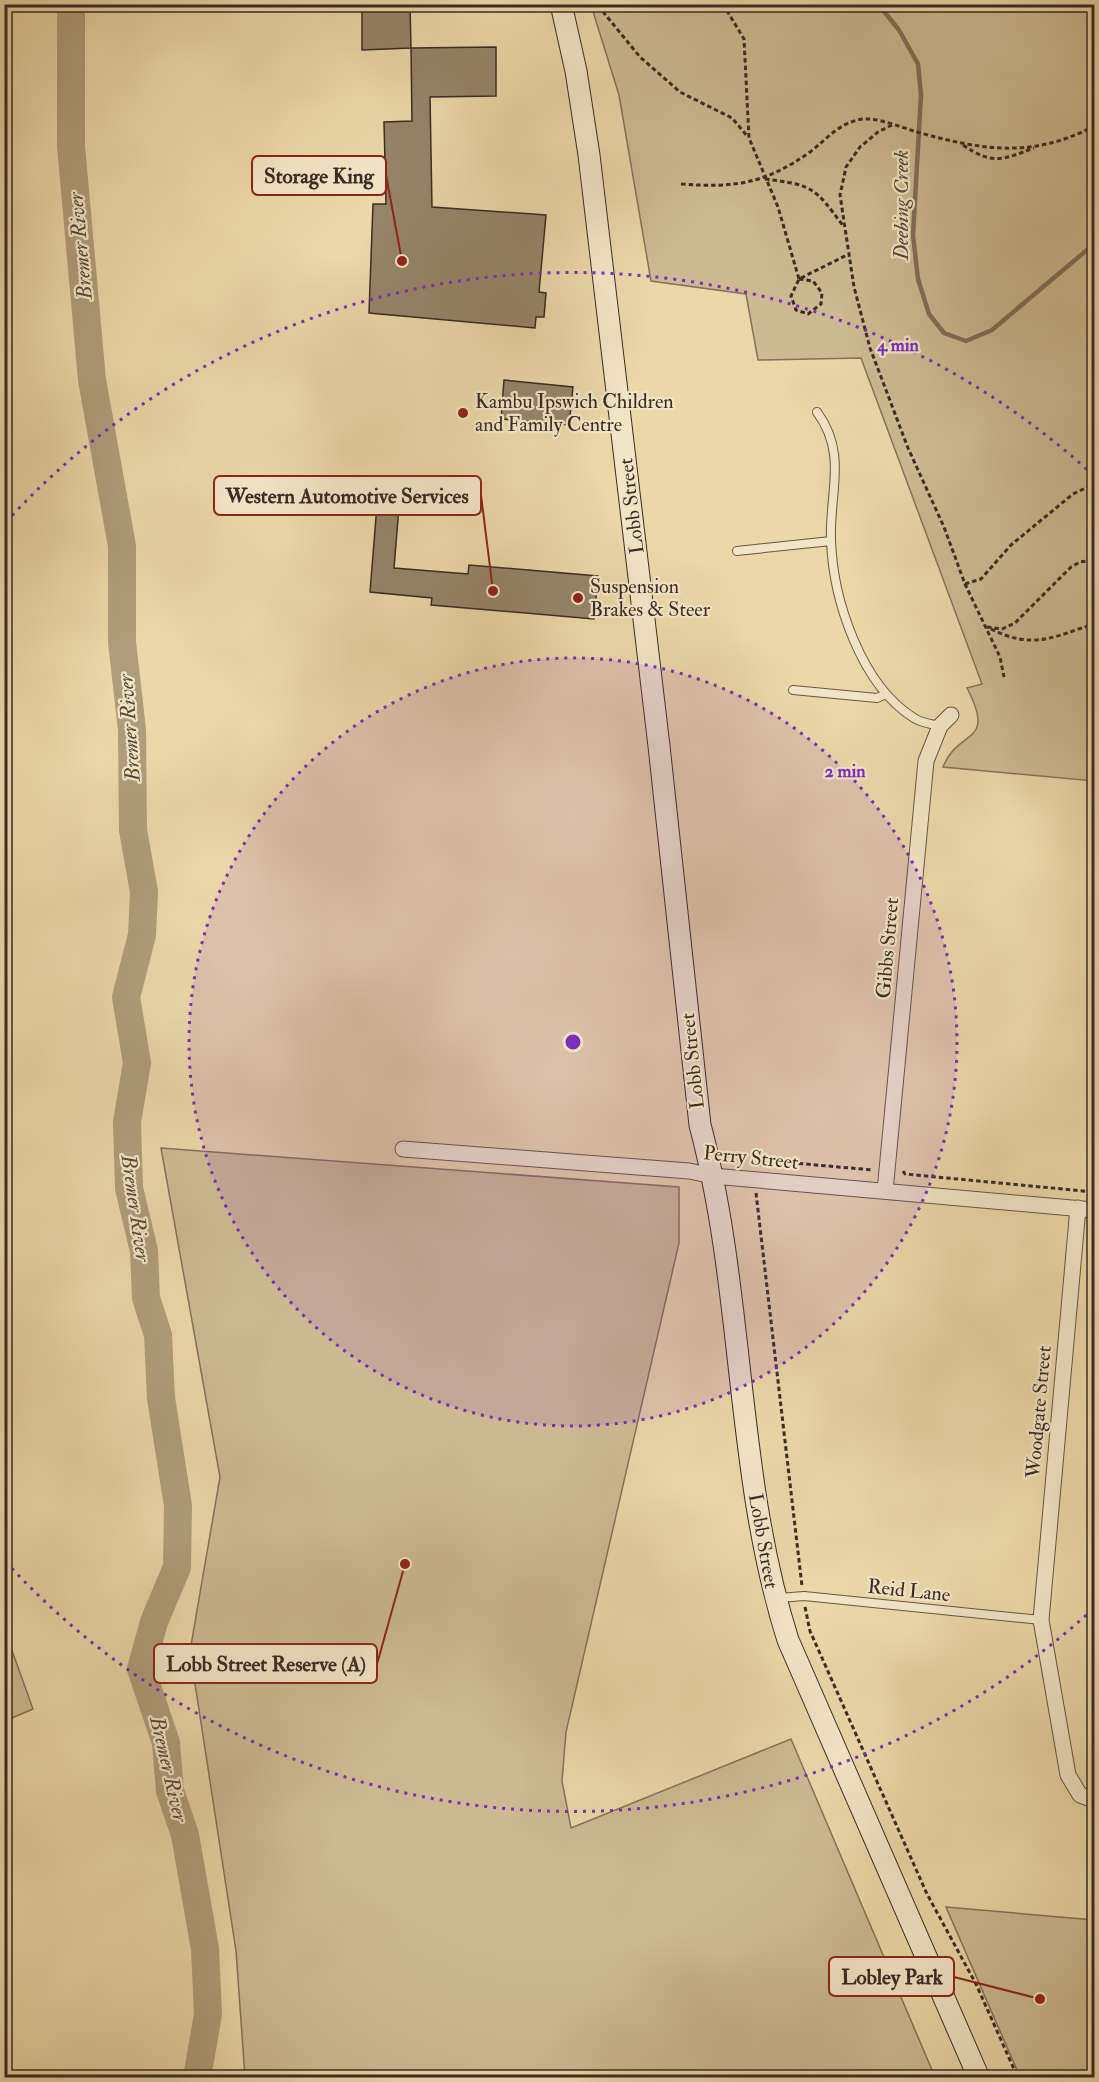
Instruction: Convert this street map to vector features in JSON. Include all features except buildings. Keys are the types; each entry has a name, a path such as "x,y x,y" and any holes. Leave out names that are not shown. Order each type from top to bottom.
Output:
{"main road":[{"name":"Lobb Street","path":"561,4 576,71 589,154 658,734 700,1125 713,1176 726,1252 760,1523 775,1599 788,1640 847,1780 979,2078"}],"street":[{"name":"Gibbs Street","path":"885,1191 926,761 946,721"},
{"name":"Perry Street","path":"403,1149 689,1171 713,1176 1095,1210"},
{"name":"Woodgate Street","path":"1078,1208 1041,1620 1068,1775 1080,1794 1095,1800"}],"lane":[{"path":"817,412 828,427 835,454 831,541 837,592 847,624 859,650 886,694 916,720 946,721"},
{"path":"737,551 831,541"},
{"path":"793,690 877,698 886,694"},
{"name":"Reid Lane","path":"775,1599 804,1596 1041,1620"}],"path":[{"path":"601,4 604,13 640,57 680,92 732,118 749,138"},
{"path":"723,4 744,39 749,138 777,207 799,279"},
{"path":"765,179 809,152 846,122 866,119 961,144 1001,150 1039,146"},
{"path":"892,125 878,132 860,147 846,167 840,195 854,287 870,348 908,448 944,527 965,584 1000,657 1004,677"},
{"path":"961,144 981,157 994,160 1080,134 1095,126"},
{"path":"681,184 720,187 765,179 808,186 824,200 846,228"},
{"path":"799,279 813,281 822,292 821,304 808,314 796,310 791,296 799,279 849,254"},
{"path":"965,584 981,579 1011,545 1040,524 1073,494 1095,484"},
{"path":"987,627 1002,629 1015,623 1071,567 1080,562 1095,560"},
{"path":"987,627 1008,638 1036,642 1095,624"},
{"path":"760,1160 1095,1192"},
{"path":"756,1198 810,1631 927,1894 976,1984 1018,2078"}],"shaded area":[{"path":"591,5 1094,5 1094,781 943,767 957,746 972,735 977,728 978,719 975,706 967,688 982,684 861,358 758,360 746,294 651,281 619,95"},
{"path":"161,1148 679,1187 679,1243 566,1732 562,1781 571,1828 791,1739 935,2077 245,2077 236,1951 190,1651 220,1477"},
{"path":"5,1631 33,1709 4,1721"},
{"path":"946,1907 1094,1920 1094,2077 1020,2077"}],"waterway":[{"name":"Bremer River","path":"71,4 71,146 92,380 122,546 122,642 132,730 133,830 144,892 142,935 126,997 137,1063 127,1122 129,1188 144,1251 146,1298 158,1335 161,1398 178,1506 177,1567 154,1622 141,1669 166,1743 170,1791 185,1835 205,1949 208,2014 197,2078"},
{"name":"Deebing Creek","path":"878,4 899,30 918,64 921,95 913,235 918,279 929,314 944,333 966,341 992,330 1094,244"}],"place":[{"name":"Storage King","path":"402,261"},
{"name":"Kambu Ipswich Children and Family Centre","path":"463,413"},
{"name":"Western Automotive Services","path":"493,591"},
{"name":"Suspension Brakes & Steer","path":"578,598"},
{"name":"Lobb Street Reserve (A)","path":"405,1564"},
{"name":"Lobley Park","path":"1040,1999"}]}
